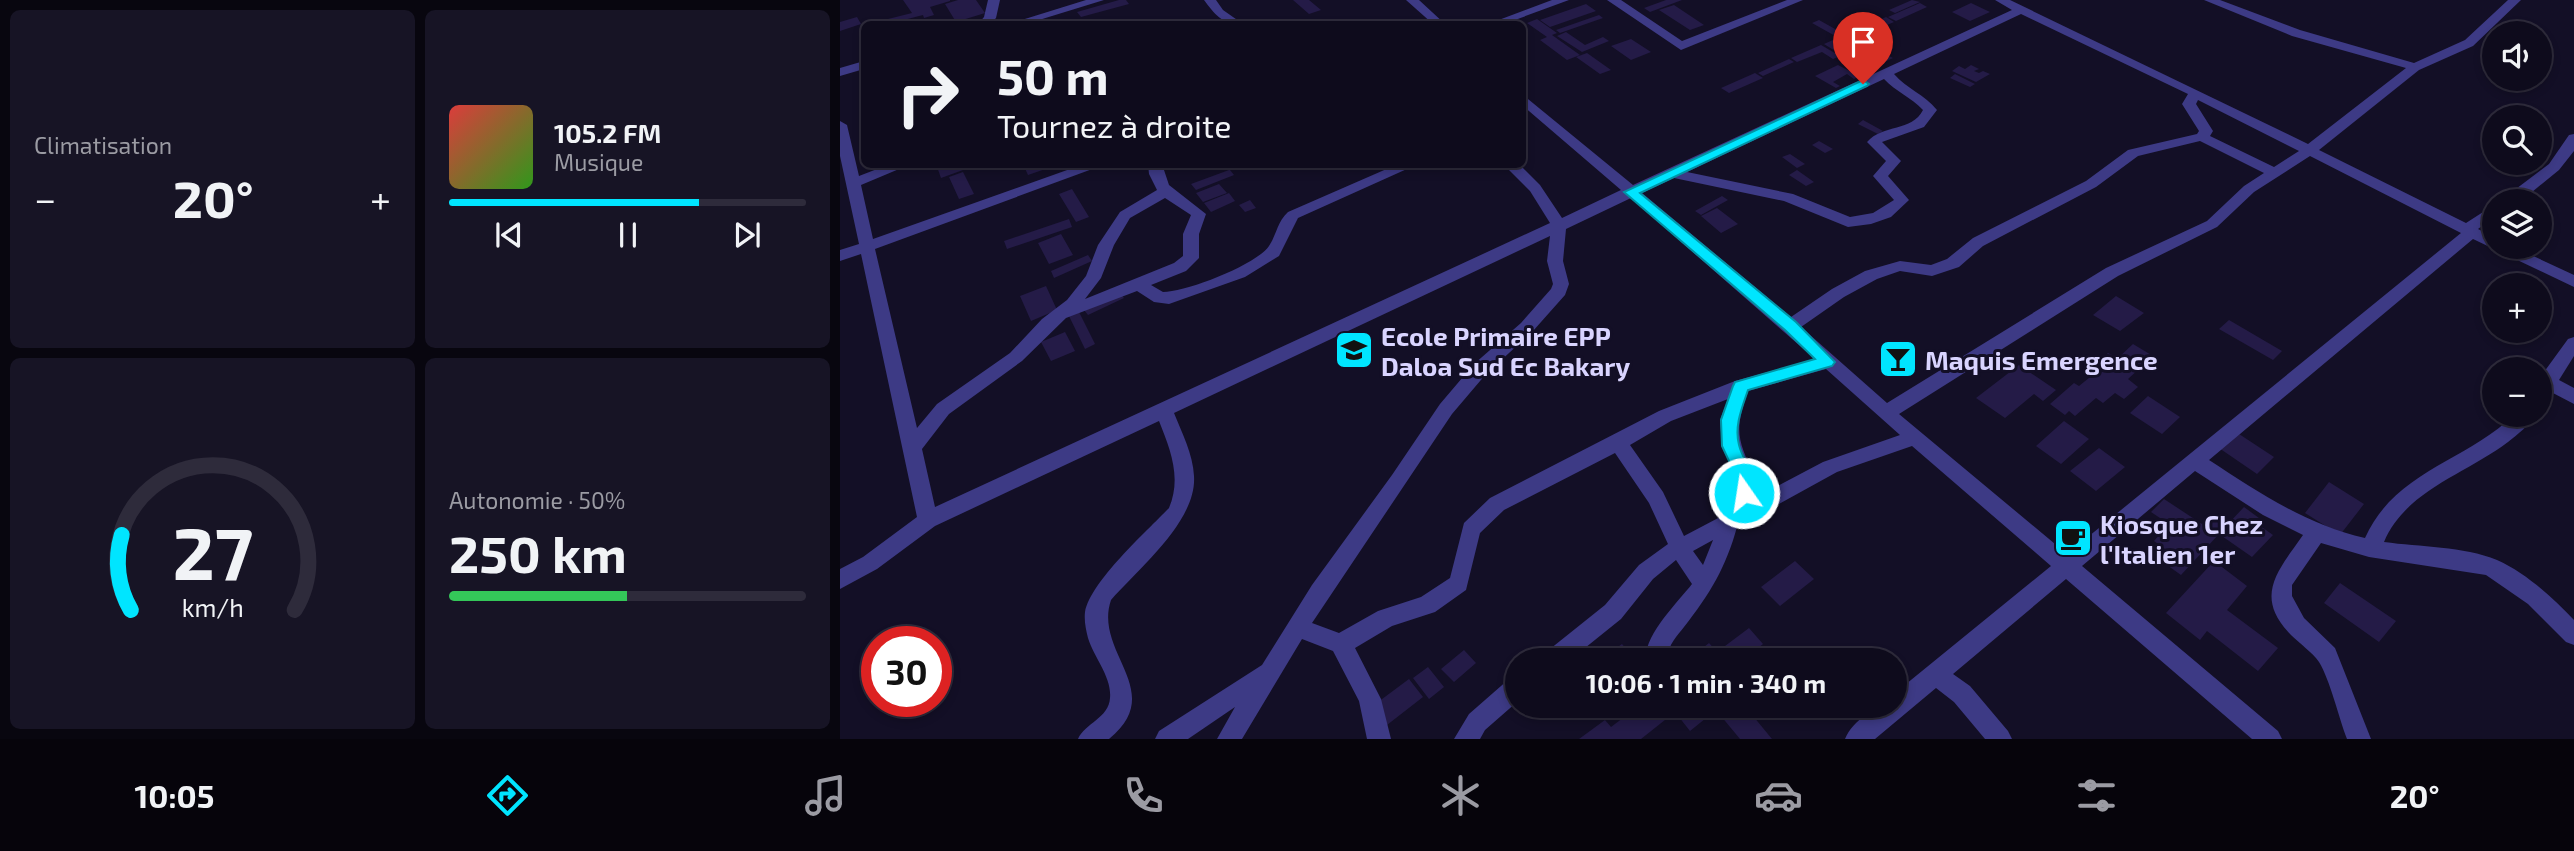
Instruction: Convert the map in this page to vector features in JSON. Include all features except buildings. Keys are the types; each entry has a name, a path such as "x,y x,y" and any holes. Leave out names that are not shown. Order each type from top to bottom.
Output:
{"street":[{"path":"987,21 993,0"},
{"path":"1025,21 1098,0"},
{"path":"1210,0 1219,12 1232,21"},
{"path":"1412,0 1436,21"},
{"path":"1503,21 1563,0"},
{"path":"1613,0 1681,46 1797,0"},
{"path":"2002,0 2482,236"},
{"path":"2210,0 2296,33 2415,67"},
{"path":"1886,413 2112,272 2212,224 2249,189 2310,150 2415,67 2469,43 2515,0"},
{"path":"840,579 870,563 928,520 2021,10"},
{"path":"840,72 861,66"},
{"path":"1672,173 1764,191 1808,203 1849,222 1892,211 1902,200 1880,176 1894,162 1874,142 1885,133 1903,132 1911,128 1928,115 1930,110 1920,99 1898,87 1886,73"},
{"path":"2195,93 2189,104 2192,113 2206,131 2202,137"},
{"path":"1526,106 1790,326 1886,413 2270,739"},
{"path":"840,125 928,520"},
{"path":"1790,326 1838,293 1871,275 1900,266 1932,271 1952,263 1978,242 2011,223 2091,184 2133,153 2202,137 2275,173"},
{"path":"2524,189 2563,159 2574,138"},
{"path":"853,183 893,168"},
{"path":"840,256 1088,168"},
{"path":"1058,317 1180,267 1191,258 1191,234 1199,214 1164,192 1157,182 1155,168"},
{"path":"1138,284 1160,298 1169,298 1240,272 1273,253 1279,245 1283,226 1293,215 1402,168"},
{"path":"1229,739 1320,592 1447,409 1480,369 1527,327 1559,291 1561,284 1555,261 1559,225 1535,188 1514,168"},
{"path":"912,448 943,409 1016,356 1073,304 1088,286 1115,227 1125,215 1164,192"},
{"path":"1857,739 2482,220"},
{"path":"2527,259 2574,282"},
{"path":"2552,375 2574,344"},
{"path":"1341,644 1386,618 1427,605 1452,589 1462,578 1471,529 1497,504 1618,443 1665,416 1741,386 1827,362"},
{"path":"1658,648 1667,632 1704,585 1745,486 1746,478 1731,446 1729,420 1741,386"},
{"path":"2552,391 2574,397"},
{"path":"1090,739 1118,713 1122,698 1120,684 1094,622 1095,608 1102,595 1176,513 1185,497 1187,481 1183,464 1164,410"},
{"path":"2371,548 2382,523 2402,500 2505,435 2513,427"},
{"path":"1568,648 1613,612 1654,565 1680,548 1830,467 1916,438"},
{"path":"1618,443 1656,498 1680,548 1704,585"},
{"path":"2195,461 2226,482 2316,532 2371,548 2490,567 2507,575 2543,602 2574,635"},
{"path":"2316,532 2282,583 2281,596 2296,625 2327,655 2359,739"},
{"path":"1299,628 1341,644 1370,699 1378,739"},
{"path":"1167,739 1269,672"},
{"path":"1936,674 1962,694 2000,739"},
{"path":"1466,739 1477,722 1505,698"}],"place":[{"name":"Ecole Primaire EPP Daloa Sud Ec Bakary","path":"1354,350"},
{"name":"Maquis Emergence","path":"1898,359"},
{"name":"Kiosque Chez l'Italien 1er","path":"2073,538"}],"route":[{"path":"1744,493 1746,478 1734,457 1729,420 1741,386 1827,362 1790,326 1631,192 1863,84"}]}
